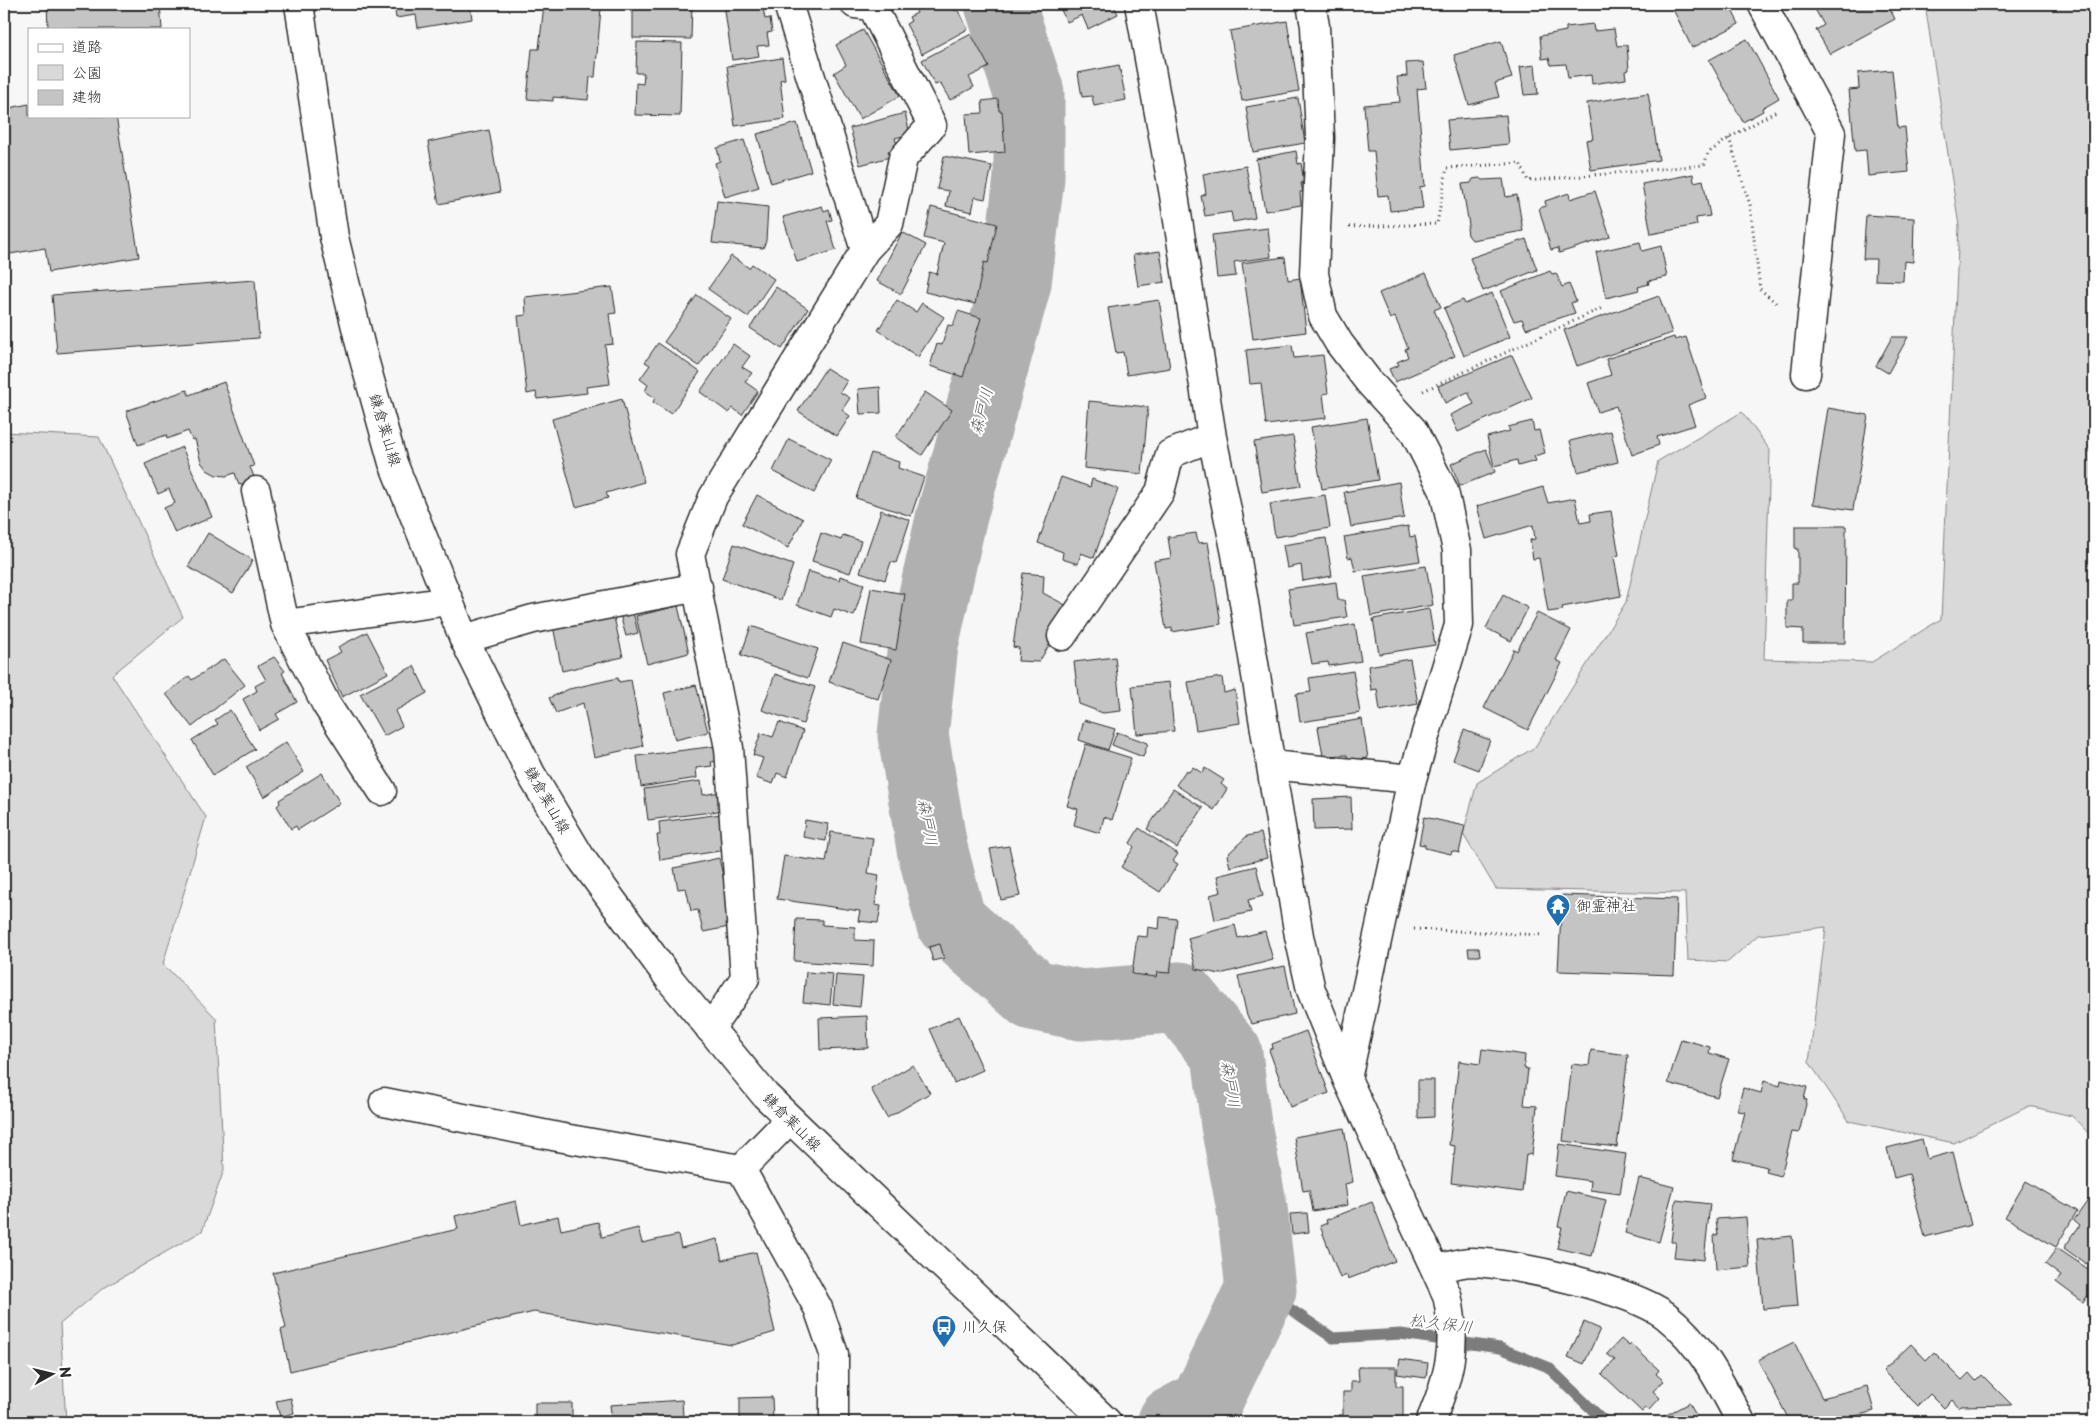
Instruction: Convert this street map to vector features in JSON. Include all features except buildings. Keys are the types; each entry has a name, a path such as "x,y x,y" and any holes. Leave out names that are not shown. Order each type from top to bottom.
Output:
{"street":[{"name":"鎌倉葉山線","path":"299,4 334,237 362,352 393,463 464,639 531,774 581,858 671,981 789,1120 1106,1421"},
{"path":"788,4 865,250"},
{"path":"710,1029 745,978 729,748 690,554 713,497 865,250 889,224 903,158 932,125 872,6 856,4"},
{"path":"1139,4 1174,194 1212,437 1236,554 1298,936 1311,990 1346,1079 1447,1295 1452,1317 1452,1353 1442,1393 1430,1422"},
{"path":"1311,4 1315,26 1320,138 1314,274 1323,316 1339,343 1413,430 1444,491 1457,550 1459,625 1412,779 1346,1079"},
{"path":"1762,4 1832,133 1806,374"},
{"path":"1062,636 1160,492 1170,454 1212,437"},
{"path":"256,490 285,624 326,704 382,791"},
{"path":"464,639 532,619 698,587"},
{"path":"285,624 449,601"},
{"path":"1270,765 1412,779"},
{"path":"384,1102 558,1137 741,1169"},
{"path":"741,1169 789,1120"},
{"path":"741,1169 818,1308 834,1354 834,1422"},
{"path":"1435,1269 1470,1262 1513,1266 1595,1286 1656,1310 1681,1330 1710,1363 1741,1422"}],"path":[{"path":"1316,228 1437,224 1447,168 1520,163 1528,181 1704,165 1708,153 1729,138 1809,92"},
{"path":"1729,138 1750,205 1760,288 1779,306 1812,313"},
{"path":"1391,406 1604,307"},
{"path":"1469,931 1543,934"}],"green space":[{"path":"1925,4 2094,4 2094,1139 2072,1116 2029,1106 1954,1143 1849,1121 1809,1062 1826,927 1758,935 1728,962 1688,960 1685,893 1496,889 1463,834 1477,783 1535,747 1626,602 1658,461 1742,412 1770,450 1764,659 1872,662 1941,619 1959,226"},
{"path":"4,432 99,437 183,617 112,675 206,817 163,964 216,1018 224,1170 202,1231 102,1289 60,1324 66,1422 4,1422"}],"waterway":[{"name":"森戸川","path":"1000,4 1029,93 1029,178 1016,283 951,519 923,645 913,735 932,848 951,922 1033,995 1081,1005 1180,997 1227,1054 1236,1125 1252,1208 1261,1289 1205,1405 1173,1422"},
{"name":"松久保川","path":"1261,1289 1333,1338 1401,1334 1500,1348 1548,1367 1605,1422"}],"place":[{"name":"御霊神社","path":"1558,927"},
{"name":"川久保","path":"944,1348"}]}
